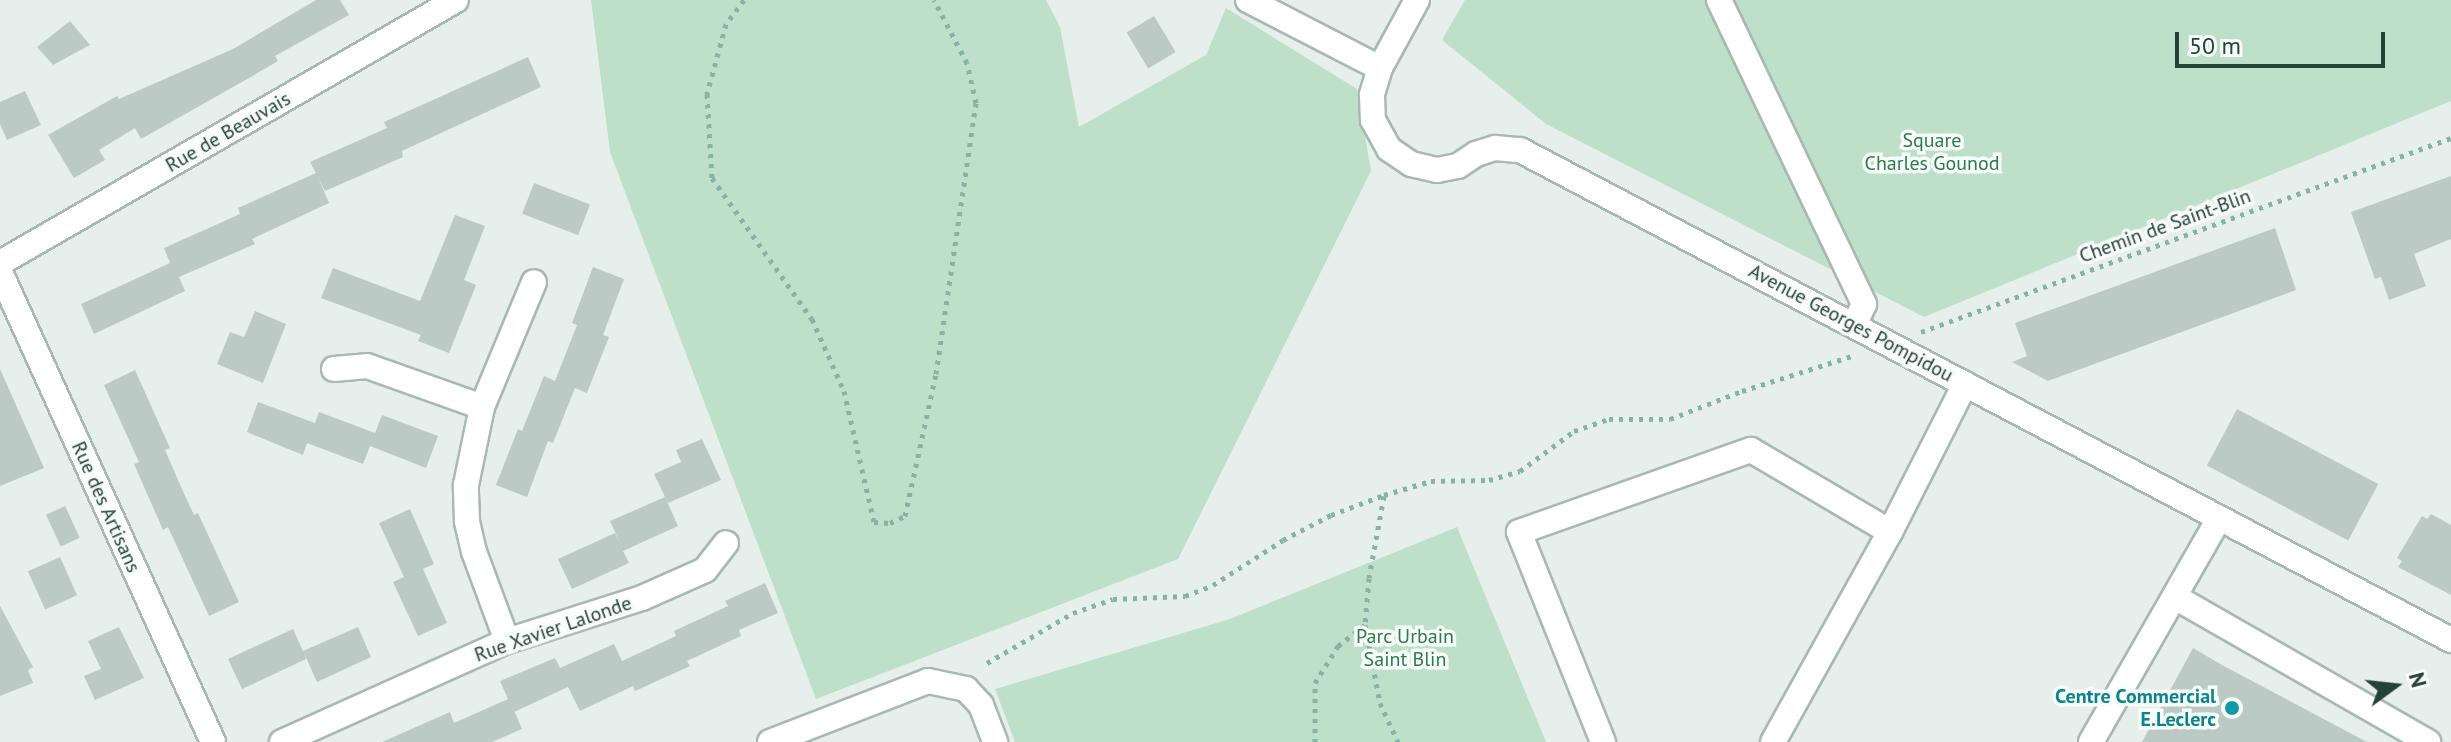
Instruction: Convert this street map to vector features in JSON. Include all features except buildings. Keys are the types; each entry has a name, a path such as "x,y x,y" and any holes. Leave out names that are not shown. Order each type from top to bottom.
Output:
{"street":[{"name":"Rue de Beauvais","path":"0,263 456,0"},
{"path":"1248,0 1380,68"},
{"name":"Avenue Georges Pompidou","path":"1417,0 1380,68 1372,95 1373,120 1389,149 1411,164 1437,170 1458,166 1476,154 1495,148 1520,150 2451,640"},
{"path":"1719,0 1864,304 1854,325"},
{"name":"Rue des Artisans","path":"0,272 213,742"},
{"path":"507,641 474,552 467,521 466,485 482,407 534,282"},
{"path":"334,369 367,366 482,407"},
{"path":"1773,742 1890,532 1965,384"},
{"path":"1603,742 1519,532 1751,450 1890,532"},
{"path":"2091,742 2218,520"},
{"name":"Rue Xavier Lalonde","path":"282,742 507,641 642,598 705,570 726,543"},
{"path":"2175,597 2428,742"},
{"path":"770,742 928,681 966,689 981,705 995,742"}],"path":[{"path":"744,0 726,24 707,94 712,178 812,319 844,391 874,522 890,523 905,516 936,374 976,103 967,63 934,0"},
{"name":"Chemin de Saint-Blin","path":"987,663 1073,613 1113,599 1185,596 1213,585 1283,540 1331,515 1384,495 1431,481 1489,480 1520,471 1574,431 1609,419 1670,419 1742,391 1890,344 2451,138"},
{"path":"1384,495 1369,578 1365,625 1380,703 1398,742"},
{"path":"1315,742 1315,683 1338,646 1365,625"}],"green space":[{"path":"591,0 1046,0 1060,27 1079,127 1206,55 1226,8 1357,89 1371,171 1178,559 816,699 610,152"},
{"name":"Square Charles Gounod","path":"1465,0 2451,0 2451,101 1924,317 1546,124 1442,40"},
{"name":"Parc Urbain Saint Blin","path":"1457,527 1546,742 1015,742 995,689 1230,619"}],"place":[{"name":"Centre Commercial E.Leclerc","path":"2232,708"}]}
